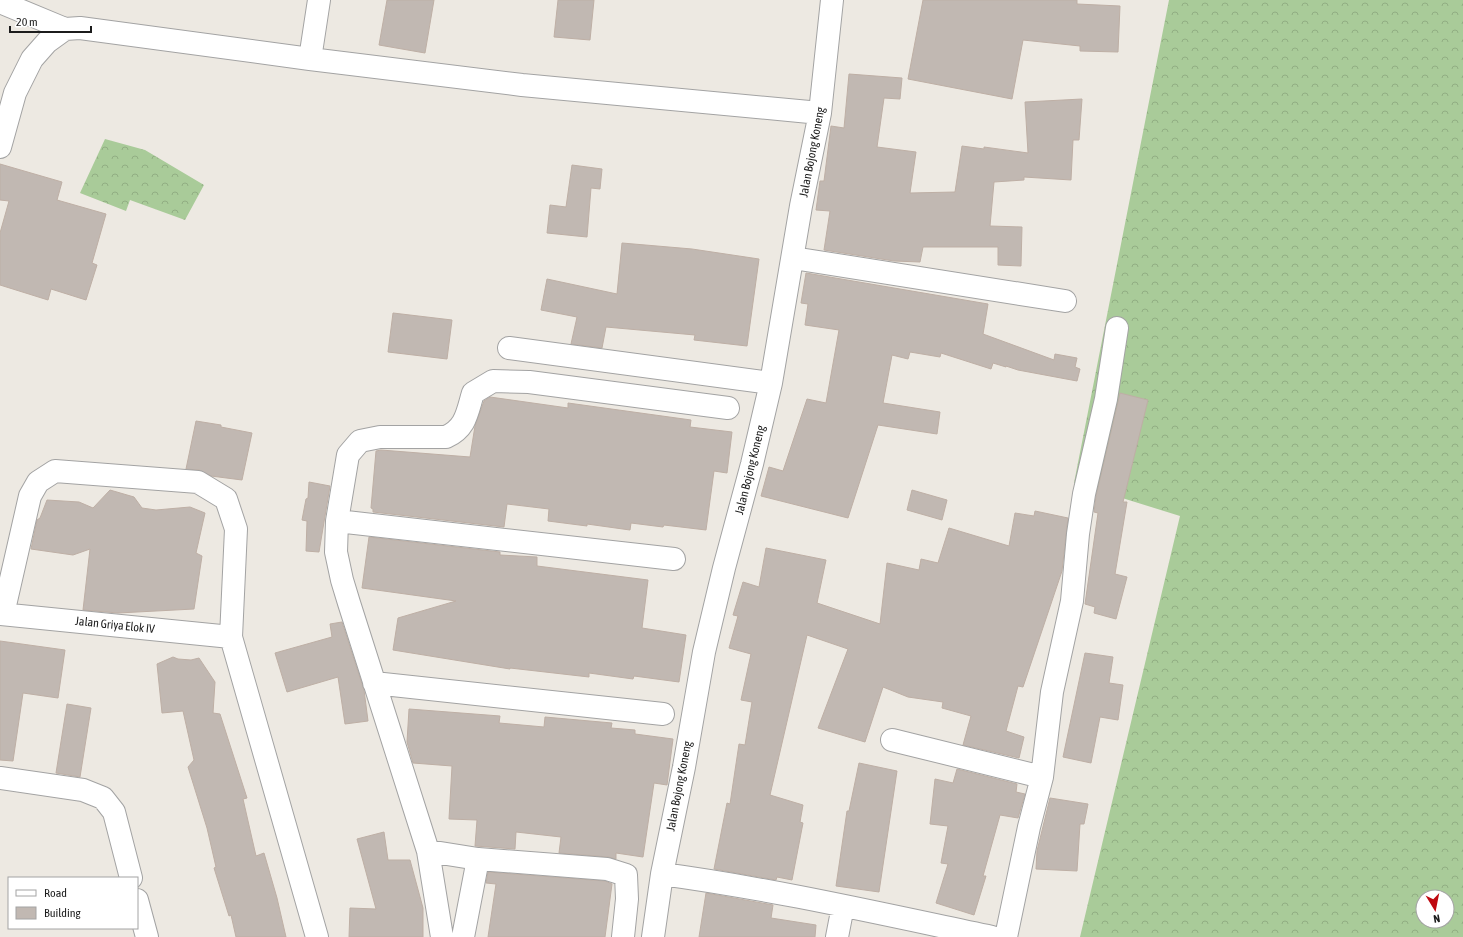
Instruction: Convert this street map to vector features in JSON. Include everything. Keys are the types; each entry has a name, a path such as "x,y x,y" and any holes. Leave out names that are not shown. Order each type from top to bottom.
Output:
{"street":[{"path":"310,59 319,0"},
{"name":"Jalan Bojong Koneng","path":"653,937 662,874 684,767 704,652 771,383 801,206 820,113 832,0"},
{"path":"0,2 66,29 94,29 310,59 522,85 820,113"},
{"path":"0,147 8,90 47,42 66,29"},
{"path":"793,258 1066,301"},
{"path":"1006,937 1029,827 1042,777 1052,692 1072,601 1078,534 1084,494 1106,399 1117,328"},
{"path":"509,348 771,383"},
{"path":"442,937 428,851 342,580 336,552 337,521 348,455 360,441 380,437 446,437 456,433 463,424 473,393 493,381 529,382 728,408"},
{"path":"1,614 30,496 38,482 54,471 198,482 226,499 236,529 230,637 317,937"},
{"path":"337,521 674,560"},
{"name":"Jalan Griya Elok IV","path":"1,614 230,637"},
{"path":"374,682 663,714"},
{"path":"892,740 1042,777"},
{"path":"0,778 83,790 103,798 114,812 131,877"},
{"path":"428,851 478,859 607,868 626,875 627,899 623,937"},
{"path":"463,937 478,859"},
{"path":"662,874 697,878 992,937"},
{"path":"138,904 147,937"},
{"path":"837,937 843,906"}],"green space":[{"path":"1169,0 1463,0 1463,937 1080,937 1180,516 1074,483"},
{"path":"105,139 145,150 204,185 185,220 130,200 126,211 80,193"}],"building":[{"path":"387,0 434,0 425,53 379,45"},
{"path":"558,0 594,0 590,40 554,37"},
{"path":"923,0 1077,0 1077,4 1120,6 1118,52 1080,51 1080,46 1023,40 1012,99 908,79"},
{"path":"849,74 902,78 900,99 884,98 877,147 916,152 910,193 955,192 962,146 984,149 984,147 1028,153 1025,102 1082,99 1079,140 1073,140 1071,180 1024,177 1024,180 994,182 990,226 1022,227 1021,266 998,265 998,247 923,247 920,262 894,261 824,250 830,211 816,210 820,181 824,181 831,126 844,128"},
{"path":"0,164 62,182 57,200 106,214 92,263 97,265 86,300 51,289 48,300 0,285 0,233 9,201 0,200"},
{"path":"572,165 602,169 600,189 591,188 587,237 547,233 550,205 566,207"},
{"path":"622,243 692,249 759,259 747,346 694,340 695,335 606,327 602,348 571,344 577,317 541,310 547,279 617,294"},
{"path":"806,273 988,304 983,334 1054,360 1055,354 1077,358 1075,367 1080,369 1077,381 1018,370 993,363 991,369 941,353 940,357 910,352 908,359 892,355 883,403 940,412 937,434 878,425 848,518 761,496 769,467 783,471 807,399 826,403 839,330 805,325 808,304 801,303"},
{"path":"393,313 452,320 447,359 388,352"},
{"path":"1120,393 1148,400 1123,502 1127,502 1115,574 1127,577 1116,619 1094,613 1095,607 1085,604 1098,513 1094,512 1096,496"},
{"path":"490,397 568,408 568,403 691,420 690,427 732,432 727,473 714,471 706,530 631,523 630,530 587,524 587,526 548,521 549,509 507,504 504,527 373,512 373,509 371,508 376,451 381,450 470,457 475,426 484,401"},
{"path":"196,421 221,425 221,427 252,433 242,480 211,476 199,470 186,469"},
{"path":"309,482 330,486 319,552 306,551 307,521 302,520 306,499 308,498"},
{"path":"110,490 134,497 142,508 156,510 190,507 205,513 196,553 202,556 194,609 118,613 83,610 90,549 73,555 31,549 37,520 40,518 47,500 79,502 93,508"},
{"path":"912,490 947,500 942,520 907,510"},
{"path":"1035,511 1068,518 1062,571 1023,687 1018,686 1006,731 1024,737 1019,758 963,745 971,716 942,708 943,702 908,697 883,687 865,742 818,728 848,649 807,635 770,795 803,805 800,822 803,823 792,880 777,877 776,880 714,869 727,803 730,804 739,744 745,745 752,702 741,700 751,654 729,648 738,616 733,615 743,582 759,587 766,548 826,560 817,603 880,624 887,563 919,570 921,559 938,563 949,528 1009,546 1015,513 1034,516"},
{"path":"369,537 500,552 500,555 537,557 537,566 648,580 642,628 686,635 679,682 634,676 633,679 589,673 589,677 510,669 393,650 398,618 456,601 362,588"},
{"path":"342,622 364,690 368,721 345,724 338,677 287,692 275,653 332,637 330,624"},
{"path":"0,641 65,650 58,698 23,693 13,761 0,760"},
{"path":"1085,653 1113,657 1109,683 1123,685 1118,720 1100,717 1091,763 1063,757"},
{"path":"173,657 191,660 199,658 215,682 213,713 220,714 247,798 243,799 256,856 264,853 286,937 236,937 231,915 229,916 214,868 216,867 207,828 188,767 194,760 183,711 162,713 157,664"},
{"path":"67,704 91,708 80,777 56,773"},
{"path":"409,709 500,716 499,723 544,727 545,717 612,723 611,728 635,730 635,734 673,739 667,785 654,783 643,857 616,853 616,859 559,853 561,837 516,832 515,849 475,846 477,820 449,819 452,766 413,763 407,742"},
{"path":"859,763 897,771 879,892 836,886 847,811 849,811"},
{"path":"957,769 1017,784 1016,792 1025,794 1018,818 1000,815 983,876 986,876 974,915 936,903 948,864 941,863 948,826 930,824 935,779 953,783"},
{"path":"1050,798 1088,804 1084,824 1080,824 1077,871 1036,869 1037,851"},
{"path":"384,832 388,860 410,860 423,908 423,937 349,937 350,908 376,909 357,839"},
{"path":"488,872 605,881 612,884 605,937 488,937 496,884 486,883"},
{"path":"706,893 773,905 771,918 816,925 815,937 699,937"}]}
